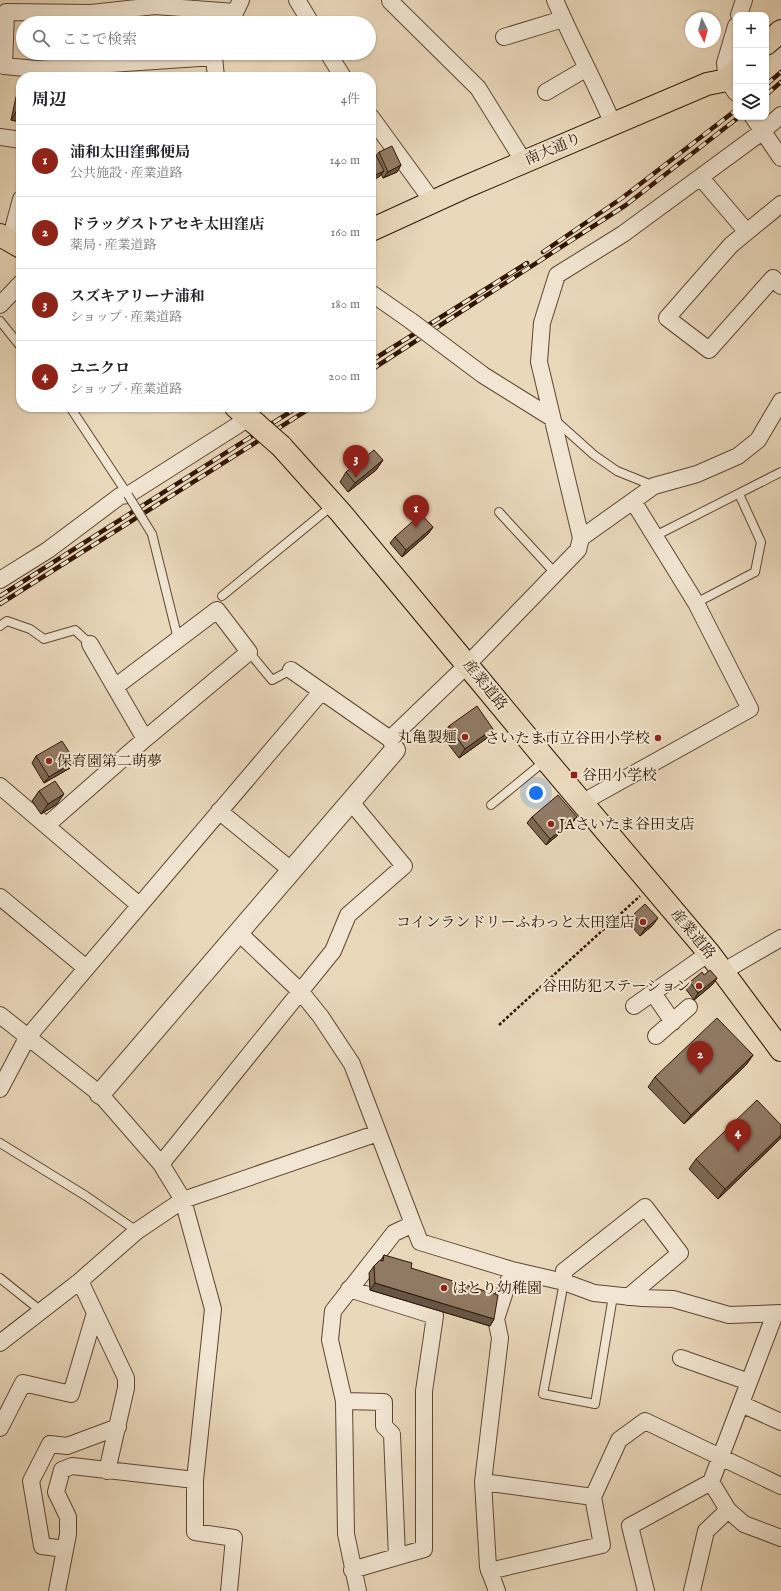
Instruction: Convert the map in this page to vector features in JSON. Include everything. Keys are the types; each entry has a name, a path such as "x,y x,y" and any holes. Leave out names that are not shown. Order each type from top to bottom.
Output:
{"main road":[{"path":"769,41 781,31"},
{"name":"南大通り","path":"376,228 524,162 707,84 733,81"},
{"name":"産業道路","path":"247,416 281,446 334,505 468,664 546,760 724,971 781,1050"}],"street":[{"path":"298,0 307,16"},
{"path":"555,0 613,124"},
{"path":"740,12 744,0"},
{"path":"390,1 478,88 524,162"},
{"path":"151,60 36,69 4,66 6,12 91,13 155,6 235,12"},
{"path":"504,37 563,19"},
{"path":"733,36 725,63 733,81"},
{"path":"215,60 216,72"},
{"path":"332,60 339,72"},
{"path":"546,92 587,68"},
{"path":"100,1094 351,802 392,745 578,550 581,538 539,362 542,323 557,275 623,234 701,178 763,131 781,115"},
{"path":"755,120 781,158"},
{"path":"376,125 433,202"},
{"path":"0,137 16,139"},
{"path":"701,178 747,232"},
{"path":"781,204 731,245 667,318 709,350 773,278 781,286"},
{"path":"10,241 16,218"},
{"path":"0,305 16,289"},
{"path":"376,296 483,375 552,418"},
{"path":"581,538 654,486 697,474 738,456 758,440 781,401"},
{"path":"0,580 48,550 120,496 128,495 247,416"},
{"path":"583,802 750,709 696,603 633,500"},
{"path":"47,825 145,739 249,652 216,610 115,687"},
{"path":"90,644 145,739"},
{"path":"290,670 392,745"},
{"path":"0,1089 27,1038 321,692"},
{"path":"0,786 139,905"},
{"path":"161,1164 333,951 348,915 404,866 351,802"},
{"path":"219,811 291,870"},
{"path":"0,897 86,968"},
{"path":"239,933 301,992 321,1017 352,1064 420,1242 512,1270 564,1282 594,1293 673,1299 729,1315 778,1314 749,1382 711,1482 630,1526 646,1591"},
{"path":"724,971 781,938"},
{"path":"634,1006 709,953"},
{"path":"653,993 672,1022"},
{"path":"656,1036 690,1007"},
{"path":"0,1015 27,1038 100,1094 161,1164 183,1200 214,1309 195,1480 195,1532 234,1538 229,1591"},
{"path":"0,1343 80,1281 137,1231 183,1200 378,1133"},
{"path":"564,1282 564,1272 645,1207 680,1253 621,1296"},
{"path":"358,1591 352,1570 346,1534 344,1401 330,1340 332,1310 394,1233 412,1224"},
{"path":"497,1591 489,1571 483,1482 500,1338 496,1318 512,1270"},
{"path":"80,1281 126,1378 126,1388 107,1471"},
{"path":"349,1289 435,1316 424,1391 424,1549 352,1570"},
{"path":"0,1428 23,1383 71,1394 95,1313"},
{"path":"681,1358 749,1382"},
{"path":"344,1401 384,1402 384,1426 392,1434 397,1557"},
{"path":"741,1404 781,1422"},
{"path":"489,1571 602,1545 592,1497 619,1440 645,1421 781,1486"},
{"path":"65,1549 42,1546 30,1481 50,1444 67,1446 118,1427"},
{"path":"57,1591 68,1534 68,1517 56,1492 62,1470 72,1466 195,1480"},
{"path":"483,1482 592,1497"},
{"path":"711,1482 728,1510 744,1524 781,1538"},
{"path":"692,1591 706,1531 728,1510"}],"lane":[{"path":"0,321 16,341"},
{"path":"73,412 152,534 178,639"},
{"path":"552,418 594,455 617,471 654,486"},
{"path":"655,536 781,472"},
{"path":"696,603 755,572 762,542 739,494"},
{"path":"222,596 334,505"},
{"path":"499,512 555,573"},
{"path":"0,626 7,621 30,629 44,638 75,630 90,644"},
{"path":"249,652 272,680 290,670"},
{"path":"491,805 546,760"},
{"path":"0,1143 86,1196 137,1231"},
{"path":"0,1278 41,1311"},
{"path":"564,1282 543,1394 595,1404 621,1296"}],"path":[{"path":"499,1026 653,885"}],"building":[{"path":"392,146 401,165 388,172 379,152"},
{"path":"376,155 384,171 376,175"},
{"path":"374,450 383,460 355,483 346,472"},
{"path":"421,514 433,527 406,550 395,537"},
{"path":"477,706 493,729 465,749 449,726"},
{"path":"62,741 75,761 49,777 36,756"},
{"path":"55,781 64,794 48,804 39,791"},
{"path":"558,795 577,817 550,839 532,817"},
{"path":"645,904 658,918 645,929 633,915"},
{"path":"710,970 717,978 698,993 690,982 702,972 704,975"},
{"path":"717,1018 753,1055 691,1115 655,1077"},
{"path":"757,1100 781,1125 781,1135 725,1189 696,1159"},
{"path":"384,1255 412,1263 411,1268 498,1295 494,1319 375,1283 374,1266 380,1260 383,1261"}],"railway":[{"path":"767,84 781,72"},
{"path":"769,92 781,82"},
{"path":"543,252 622,198 733,112"},
{"path":"376,367 626,205 735,120"},
{"path":"376,358 527,263"},
{"path":"0,596 290,412"},
{"path":"0,604 304,412"}],"place":[{"name":"スズキアリーナ浦和","path":"356,478"},
{"name":"浦和太田窪郵便局","path":"416,528"},
{"name":"丸亀製麺","path":"465,737"},
{"name":"さいたま市立谷田小学校","path":"658,738"},
{"name":"保育園第二萌夢","path":"49,761"},
{"name":"谷田小学校","path":"574,775"},
{"name":"JAさいたま谷田支店","path":"551,824"},
{"name":"コインランドリーふわっと太田窪店","path":"643,922"},
{"name":"谷田防犯ステーション","path":"699,986"},
{"name":"ドラッグストアセキ太田窪店","path":"700,1074"},
{"name":"ユニクロ","path":"738,1152"},
{"name":"はとり幼稚園","path":"444,1288"}]}
